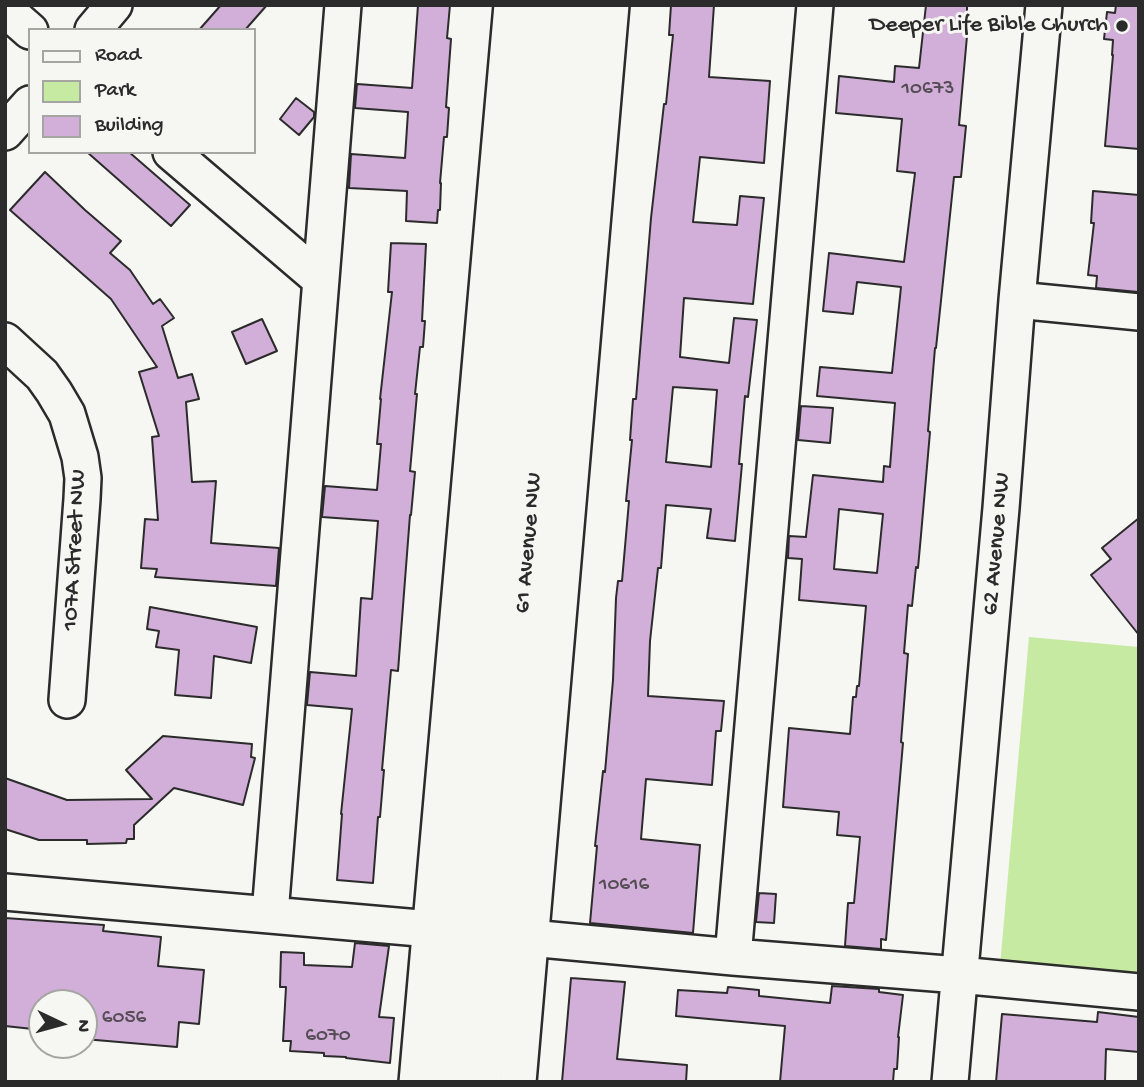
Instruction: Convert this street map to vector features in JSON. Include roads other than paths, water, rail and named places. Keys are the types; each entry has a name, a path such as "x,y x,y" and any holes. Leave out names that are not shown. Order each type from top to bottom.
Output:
{"main road":[{"name":"61 Avenue NW","path":"447,1082 543,5"},
{"name":"61 Avenue NW","path":"482,1082 578,5"}],"street":[{"path":"95,28 114,5"},
{"path":"270,915 343,5"},
{"path":"417,1082 512,5"},
{"name":"61 Avenue NW","path":"518,1082 611,5"},
{"path":"733,957 815,5"},
{"name":"62 Avenue NW","path":"950,1082 1044,5"},
{"path":"5,9 28,29"},
{"path":"5,132 28,106"},
{"path":"173,154 321,281"},
{"path":"1017,300 1139,312"},
{"name":"107A Street NW","path":"5,341 42,375 68,414 80,457 82,499 67,700"},
{"path":"5,892 431,929"},
{"path":"530,938 1139,992"}],"place":[{"name":"Deeper Life Bible Church","path":"1122,26"}]}
